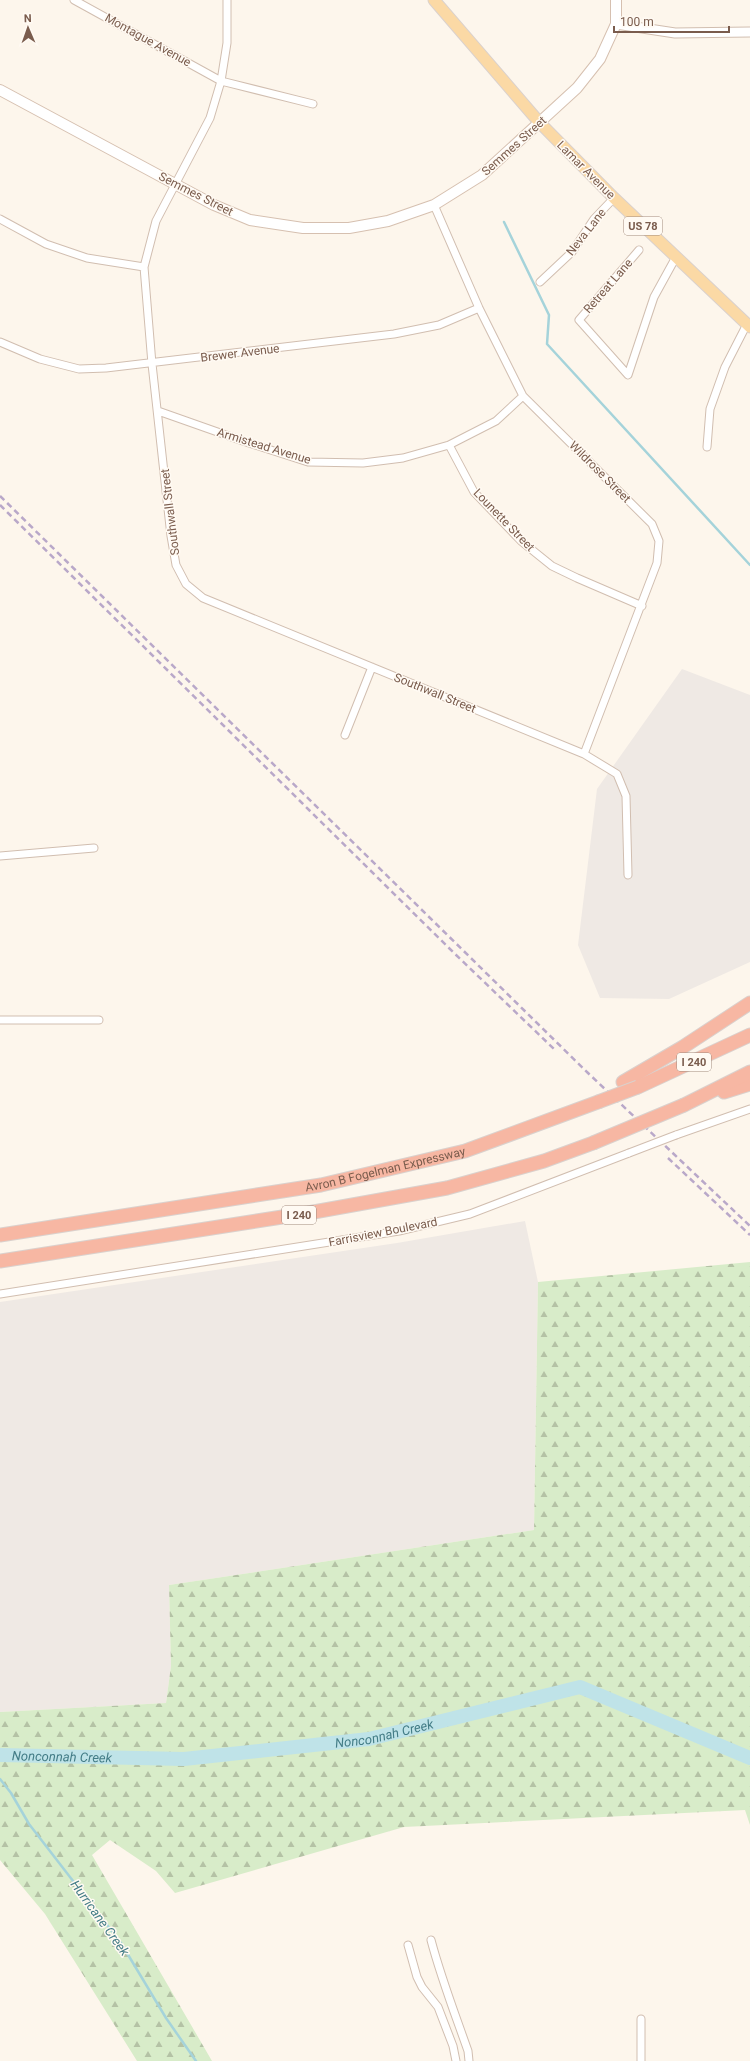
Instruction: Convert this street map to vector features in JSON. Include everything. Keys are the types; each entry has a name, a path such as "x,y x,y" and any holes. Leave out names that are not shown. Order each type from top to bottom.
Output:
{"highway":[{"path":"598,1102 623,1082 683,1047 750,1004"},
{"name":"Avron B Fogelman Expressway","path":"0,1235 321,1185 465,1151 638,1088 750,1035"},
{"name":"I 240","path":"0,1261 300,1215 447,1188 544,1161 593,1143 690,1103 750,1072"},
{"path":"690,1103 750,1084"}],"main road":[{"name":"Lamar Avenue","path":"434,0 453,25 538,122 614,198 748,326"},
{"name":"Semmes Street","path":"0,90 214,205 250,220 303,228 350,228 388,221 434,205 482,175 538,122 577,88 596,65 616,24 616,0"}],"street":[{"name":"Montague Avenue","path":"74,0 221,81 313,104"},
{"name":"Southwall Street","path":"227,0 227,43 221,81 210,118 156,221 144,267 152,364 171,536 176,565 186,584 203,598 584,754 617,774 626,796 628,875"},
{"path":"616,24 675,33 750,32"},
{"name":"Neva Lane","path":"540,282 572,252 594,219 614,198"},
{"name":"Wildrose Street","path":"434,205 479,308 523,396 652,524 658,541 657,563 642,606 584,754"},
{"path":"0,219 46,244 87,258 144,267"},
{"name":"Retreat Lane","path":"639,250 579,320 628,375 654,297 676,257"},
{"name":"Brewer Avenue","path":"0,342 40,359 79,369 152,364 394,334 439,325 479,308"},
{"path":"707,447 710,409 725,368 748,326"},
{"name":"Armistead Avenue","path":"158,411 308,462 363,463 403,458 449,445 496,421 523,396"},
{"name":"Lounette Street","path":"449,445 474,492 521,541 552,566 642,606"},
{"path":"345,735 372,667"},
{"path":"0,856 94,848"},
{"path":"0,1020 98,1020"},
{"name":"Farrisview Boulevard","path":"0,1294 399,1231 470,1214 676,1135 750,1109"},
{"path":"431,1940 440,1973 447,1988 467,2049 469,2061"},
{"path":"408,1945 417,1977 422,1987 438,2007 456,2061"},
{"path":"641,2019 641,2061"},
{"path":"454,2052 467,2049"}],"shaded area":[{"path":"682,669 750,695 750,962 669,999 600,998 578,945 597,789"},
{"path":"525,1221 538,1282 534,1530 169,1585 171,1666 166,1703 0,1712 0,1302 397,1243"}],"green space":[{"path":"750,1262 750,1825 745,1810 404,1827 175,1893 156,1871 110,1840 92,1855 212,2061 137,2061 45,1914 0,1860 0,1712 166,1703 171,1666 169,1585 534,1530 538,1282"}],"waterway":[{"path":"504,222 549,315 547,344 750,565"},
{"name":"Nonconnah Creek","path":"0,1755 184,1759 369,1739 580,1687 750,1758"},
{"name":"Hurricane Creek","path":"0,1779 11,1793 29,1824 121,1943 166,2018 196,2061"}],"railway":[{"path":"0,496 588,1073 750,1226"},
{"path":"0,505 454,953 554,1049"},
{"path":"668,1158 750,1235"}]}
